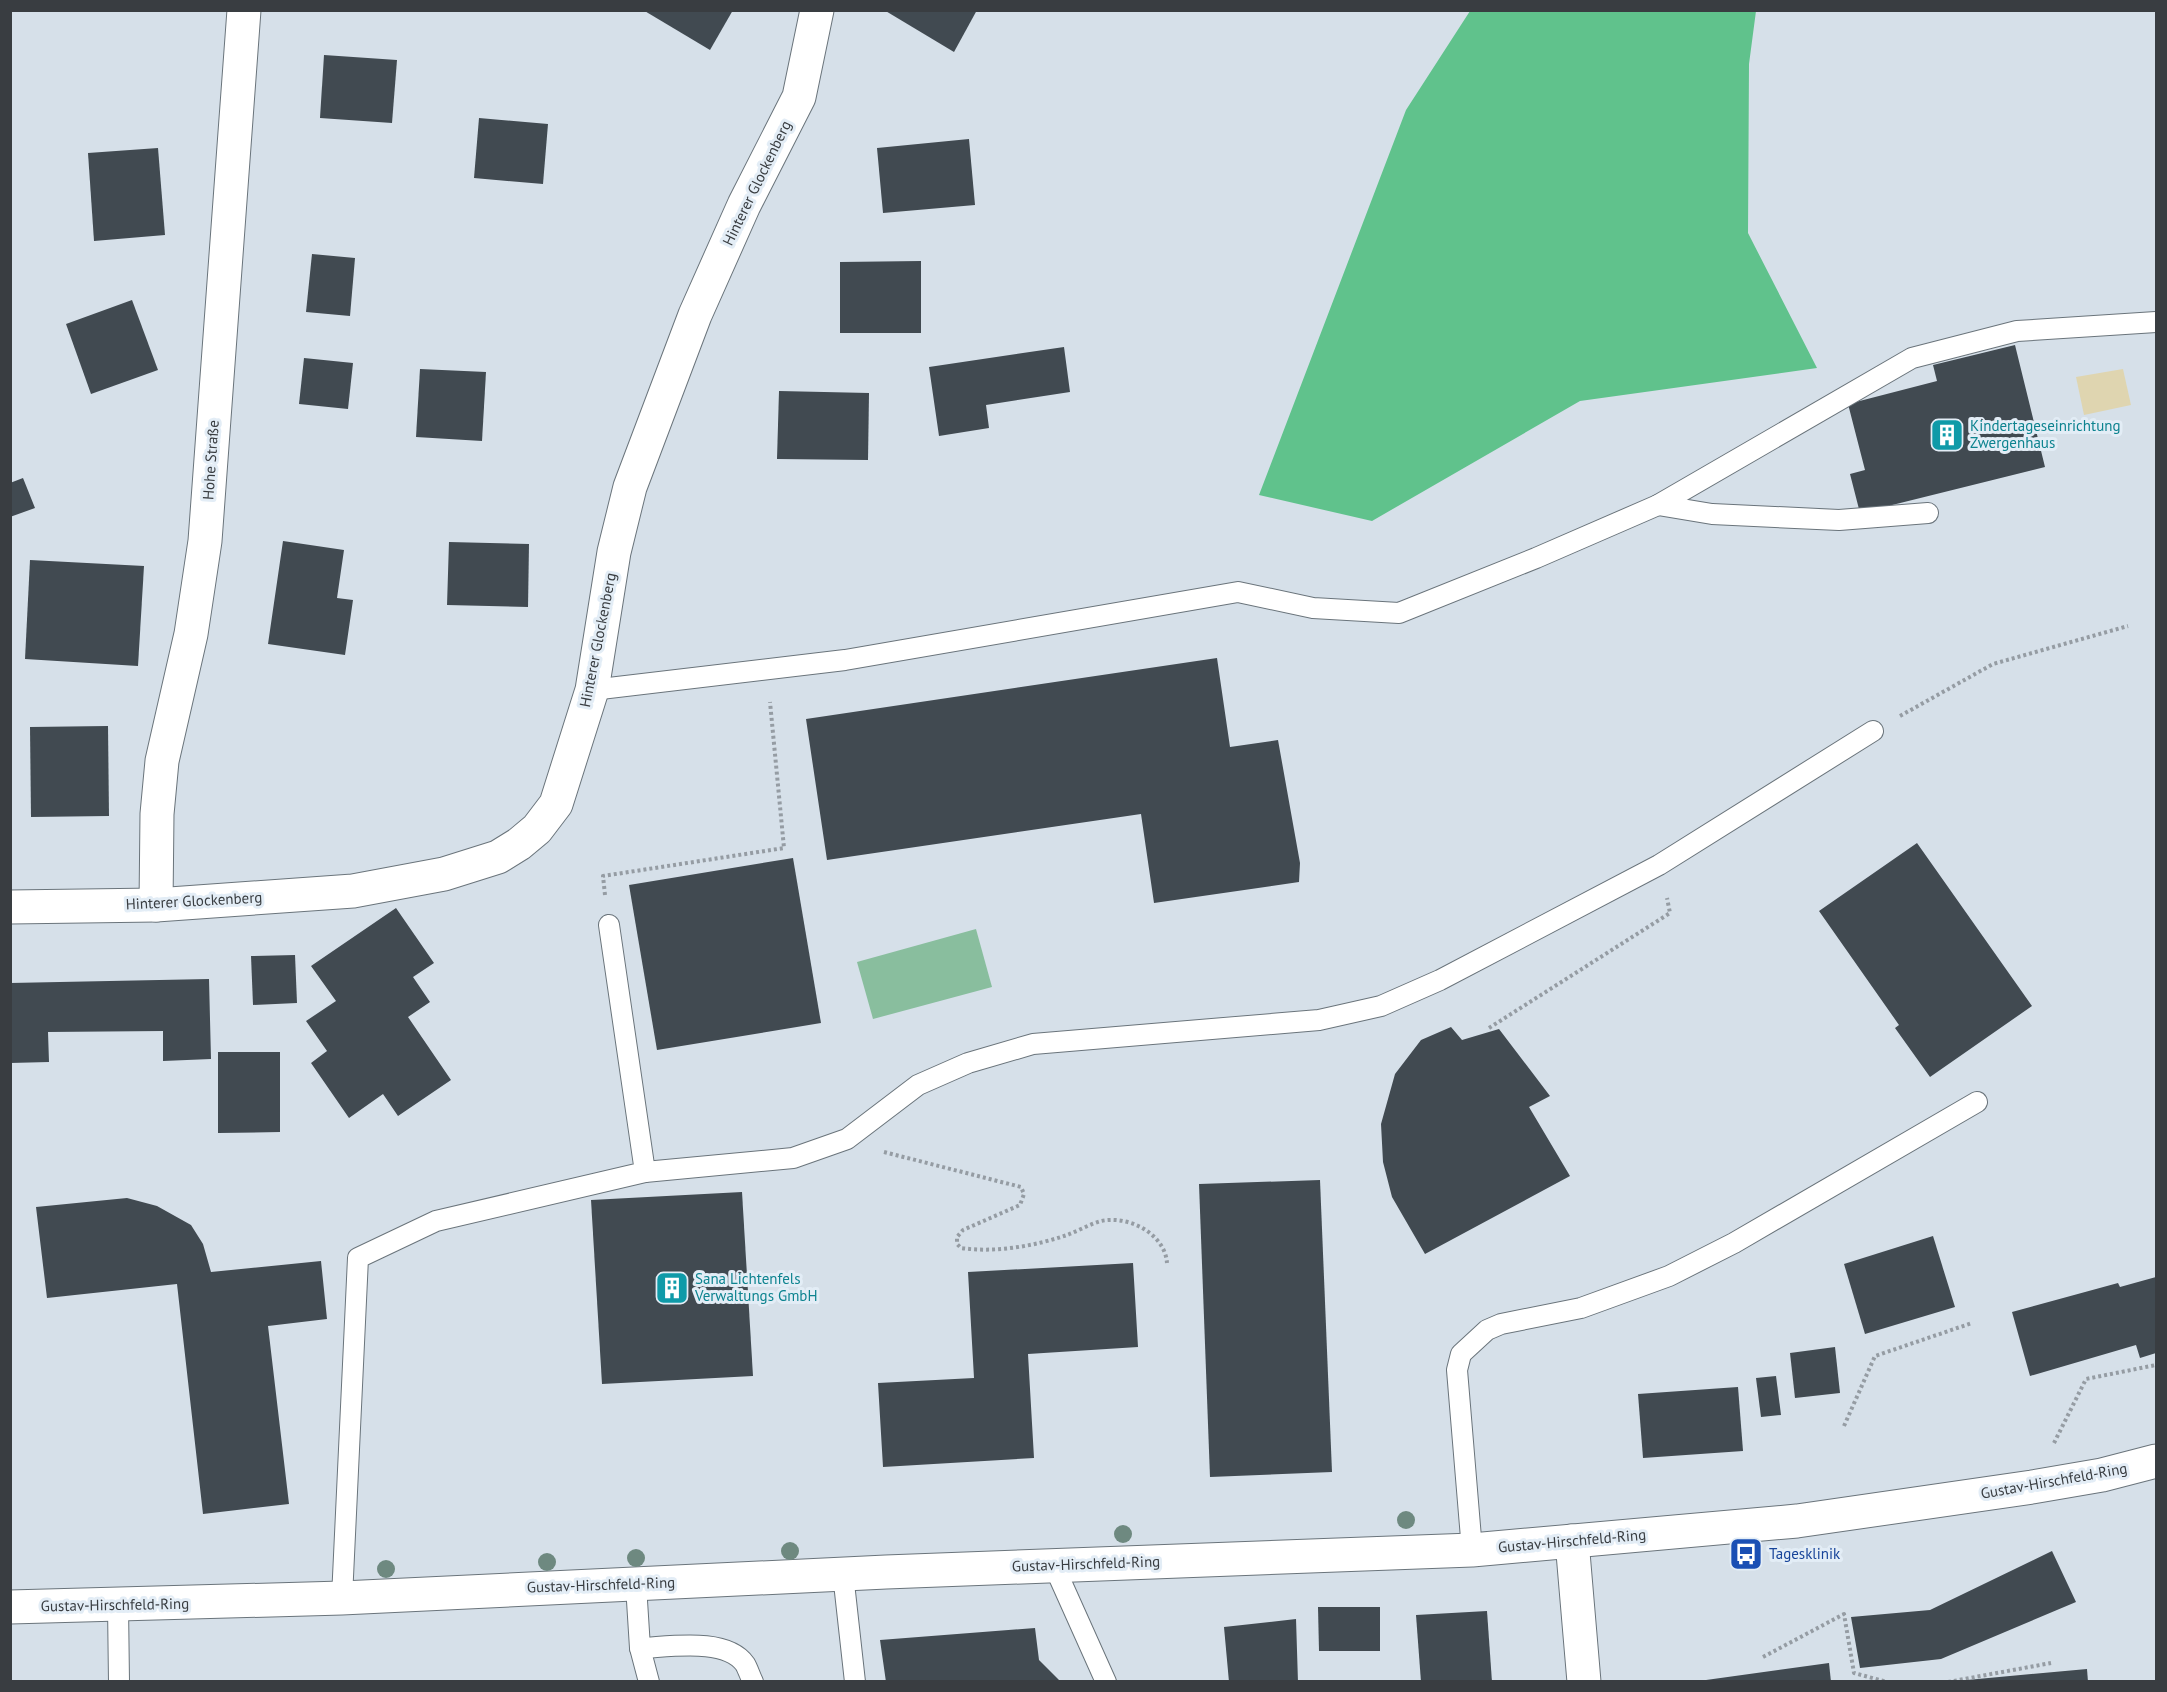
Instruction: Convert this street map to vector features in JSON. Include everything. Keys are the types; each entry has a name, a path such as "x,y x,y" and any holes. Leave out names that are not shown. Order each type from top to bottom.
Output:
{"street":[{"name":"Hohe Straße","path":"156,905 157,814 162,760 191,634 205,541 244,10"},
{"name":"Hinterer Glockenberg","path":"10,907 156,905 353,891 444,874 498,857 537,829 556,804 592,690 614,552 630,487 694,315 744,205 799,97 817,10"},
{"name":"Gustav-Hirschfeld-Ring","path":"10,1607 118,1606 342,1598 843,1574 1472,1550 1797,1521 2032,1487 2102,1475 2157,1461"},
{"path":"1572,1541 1584,1682"}],"lane":[{"path":"592,690 767,671 1238,592 1313,608 1399,613 1536,558 1658,505 1912,358 2017,332 2157,322"},
{"path":"1658,505 1712,514 1839,520 1928,513"},
{"path":"342,1598 358,1258 436,1221 645,1172 794,1158 847,1139 918,1085 968,1063 1034,1044 1319,1020 1381,1006 1440,980 1659,865 1873,731"},
{"path":"609,926 645,1172"},
{"path":"1472,1550 1457,1370 1461,1354 1473,1340 1501,1324 1581,1308 1669,1276 1734,1243 1977,1102"},
{"path":"1054,1566 1106,1682"},
{"path":"843,1574 855,1682"},
{"path":"636,1585 640,1648 649,1682"},
{"path":"118,1606 119,1682"},
{"path":"640,1648 706,1645 730,1652 745,1663 753,1682"}],"path":[{"path":"1873,731 1994,664 2128,626"},
{"path":"609,926 603,876 784,848 767,671"},
{"path":"1489,1028 1670,913 1659,865"},
{"path":"847,1139 885,1152 1021,1187 1024,1194 1020,1205 963,1230 957,1237 957,1244 962,1248 1016,1247 1064,1235 1102,1221 1128,1222 1156,1236 1166,1250 1167,1263"},
{"path":"1844,1426 1875,1356 1972,1323"},
{"path":"2032,1487 2086,1379 2157,1365"},
{"path":"1763,1657 1844,1614 1854,1673 1887,1682"},
{"path":"1948,1682 2051,1663"}],"green space":[{"path":"1470,11 1756,11 1749,64 1748,233 1817,368 1580,401 1372,521 1259,495 1406,110"},
{"path":"976,929 992,987 873,1019 857,962"}],"sand":[{"path":"2123,369 2131,405 2084,415 2076,377"}],"building":[{"path":"643,10 733,10 710,50"},
{"path":"884,10 977,10 954,52"},
{"path":"324,55 397,60 392,123 320,118"},
{"path":"479,118 548,124 543,184 474,178"},
{"path":"969,139 975,205 883,213 877,148"},
{"path":"158,148 165,235 94,241 88,153"},
{"path":"312,254 355,258 350,316 306,312"},
{"path":"921,261 921,333 840,333 840,262"},
{"path":"132,300 158,370 91,394 66,324"},
{"name":"Kindertageseinrichtung Zwergenhaus","path":"2015,345 2045,467 1860,513 1850,474 1865,470 1848,404 1937,381 1933,365"},
{"path":"1064,347 1070,392 986,405 989,428 939,436 929,367"},
{"path":"304,358 353,363 348,409 299,404"},
{"path":"420,369 486,372 482,441 416,437"},
{"path":"779,391 869,393 868,460 777,459"},
{"path":"23,478 35,508 10,517 10,483"},
{"path":"283,541 344,550 337,598 353,600 345,655 268,644"},
{"path":"449,542 529,544 528,607 447,605"},
{"path":"30,560 144,566 138,666 25,659"},
{"path":"1217,658 1230,747 1278,740 1300,863 1299,882 1154,903 1141,814 827,860 806,719"},
{"path":"108,726 109,816 31,817 30,727"},
{"path":"1917,843 2032,1006 1930,1077 1895,1028 1899,1025 1819,911"},
{"path":"793,858 821,1023 657,1050 629,885"},
{"path":"396,908 434,963 413,977 430,1002 408,1017 451,1080 398,1116 383,1094 349,1118 311,1063 327,1051 306,1021 336,1001 311,966"},
{"path":"295,955 297,1003 253,1005 251,956"},
{"path":"209,979 211,1059 163,1061 163,1031 48,1032 49,1062 10,1063 10,983"},
{"path":"1451,1027 1462,1040 1499,1029 1550,1096 1529,1107 1570,1176 1425,1254 1392,1197 1383,1162 1381,1124 1395,1074 1421,1040"},
{"path":"218,1052 280,1052 280,1132 218,1133"},
{"path":"1320,1180 1332,1472 1210,1477 1199,1184"},
{"name":"Sana Lichtenfels Verwaltungs GmbH","path":"742,1192 753,1376 602,1384 591,1200"},
{"path":"127,1198 157,1206 191,1225 203,1244 211,1272 321,1261 327,1319 268,1326 289,1504 203,1514 177,1284 47,1298 36,1207"},
{"path":"1933,1236 1955,1307 1865,1334 1844,1264"},
{"path":"1133,1263 1138,1347 1028,1354 1034,1458 883,1467 878,1383 974,1378 968,1272"},
{"path":"2156,1277 2156,1353 2140,1358 2136,1345 2030,1376 2012,1312 2118,1283 2120,1287"},
{"path":"1835,1347 1840,1393 1795,1398 1790,1353"},
{"path":"1776,1376 1781,1415 1761,1417 1756,1378"},
{"path":"1738,1387 1743,1451 1643,1458 1638,1394"},
{"path":"2052,1551 2076,1602 1941,1659 1860,1668 1851,1617 1930,1610"},
{"path":"1318,1607 1380,1607 1380,1651 1319,1651"},
{"path":"1487,1611 1492,1682 1421,1682 1416,1615"},
{"path":"1296,1619 1298,1682 1229,1682 1224,1627"},
{"path":"1035,1628 1039,1660 1061,1682 886,1682 880,1640"},
{"path":"1829,1663 1831,1682 1706,1682 1706,1680"},
{"path":"2087,1669 2088,1682 1967,1682 1967,1680"}],"place":[{"name":"Kindertageseinrichtung Zwergenhaus","path":"1947,435"},
{"name":"Sana Lichtenfels Verwaltungs GmbH","path":"672,1288"},
{"name":"Tagesklinik","path":"1746,1554"}]}
